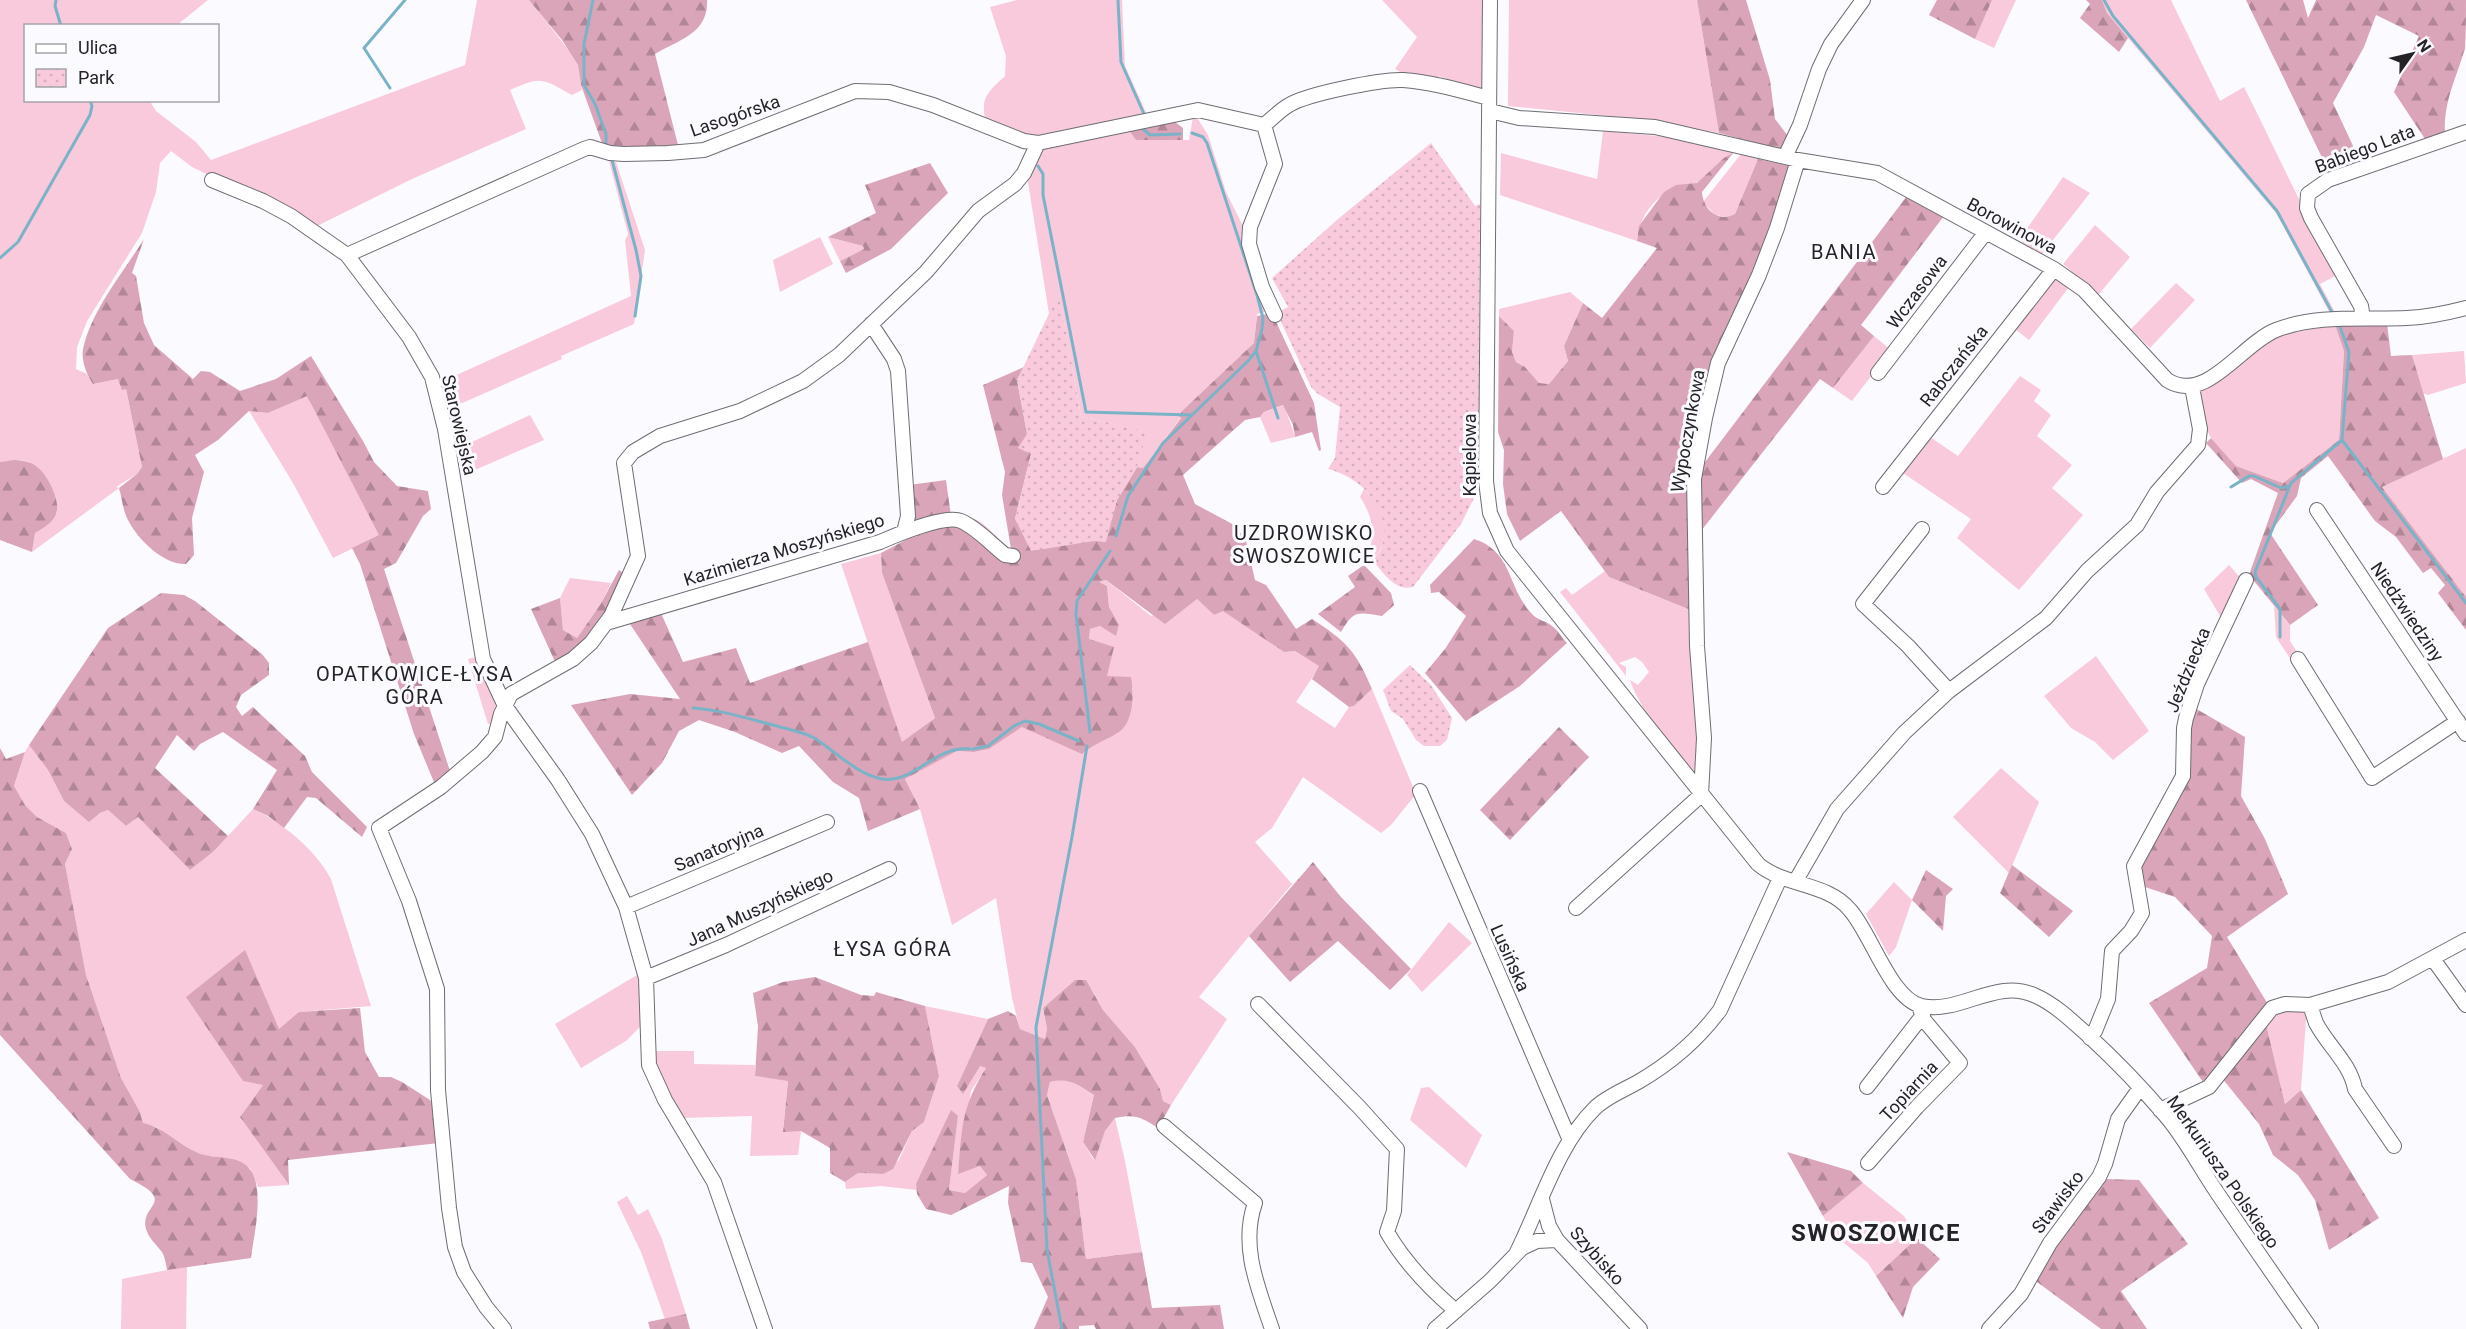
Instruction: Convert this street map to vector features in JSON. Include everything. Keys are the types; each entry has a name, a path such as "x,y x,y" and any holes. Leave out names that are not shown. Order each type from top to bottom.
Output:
{"street":[{"name":"Kąpielowa","path":"1490,0 1486,481 1492,519 1513,560 1701,795 1758,864 1780,878"},
{"name":"Wypoczynkowa","path":"1701,795 1704,738 1697,646 1695,479 1705,418 1718,363 1770,247 1800,125 1819,69 1831,44 1863,0"},
{"path":"1264,125 1290,104 1325,93 1389,81 1422,83 1490,105"},
{"name":"Lasogórska","path":"347,255 590,147 610,153 624,154 704,150 855,91 889,92 1024,141 1038,143"},
{"name":"Borowinowa","path":"1490,105 1519,118 1655,127 1791,159 1877,173 2054,269 2084,290 2167,380 2183,387 2192,387"},
{"path":"504,1329 486,1307 464,1272 455,1247 438,1090 437,989 409,901 380,828 441,787 482,752 495,737 511,694 573,659 591,643 606,623 625,588 638,556 624,463 633,452 660,436 740,411 803,381 838,355 926,272 978,211 1015,184 1024,173 1038,143 1198,110 1264,125"},
{"path":"1264,125 1275,164 1250,227 1249,244 1262,286 1275,315"},
{"name":"Babiego Lata","path":"2363,318 2361,306 2311,218 2307,208 2308,194 2328,180 2466,132"},
{"name":"Starowiejska","path":"212,180 263,201 291,216 347,255 409,337 432,377 445,429 483,659 505,706 558,780 592,834 626,907 646,978 649,1065 664,1100 714,1182 765,1329"},
{"name":"Wczasowa","path":"1878,373 1986,232"},
{"name":"Rabczańska","path":"1883,487 2054,269"},
{"path":"1796,882 1837,809 1904,733 1949,691 2046,618 2087,571 2137,525 2157,492 2198,445 2200,429 2192,387 2210,379 2252,344 2275,331 2313,321 2419,317 2466,308"},
{"name":"Kazimierza Moszyńskiego","path":"606,623 880,542 904,532 908,516 898,371 888,349 871,324"},
{"name":"Niedźwiedziny","path":"2316,510 2466,734"},
{"path":"904,532 954,519 969,525 1005,555 1012,556"},
{"path":"1922,529 1863,604 1908,646 1949,691"},
{"name":"Jeździecka","path":"2090,1038 2108,999 2112,951 2131,931 2142,913 2134,866 2183,776 2186,718 2197,684 2246,580"},
{"path":"2298,659 2372,777 2458,721"},
{"name":"Lusińska","path":"1420,791 1569,1138"},
{"path":"1576,908 1701,795"},
{"name":"Sanatoryjna","path":"626,907 827,822"},
{"name":"Jana Muszyńskiego","path":"646,978 726,945 889,868"},
{"path":"1435,1329 1490,1281 1517,1252 1569,1138 1596,1107 1664,1067 1706,1029 1720,1010 1780,878 1832,895 1850,908 1891,980 1901,993 1921,1011"},
{"path":"2160,1110 2209,1087 2272,1008 2285,1004 2310,1005 2388,982 2466,940"},
{"path":"2433,959 2466,1005"},
{"name":"Merkuriusza Polskiego","path":"1921,1011 1968,1002 1990,992 2011,990 2035,995 2065,1014 2160,1110 2311,1329"},
{"path":"1258,1004 1358,1106 1396,1149 1394,1211 1387,1232 1398,1251 1430,1288 1456,1311"},
{"path":"2310,1005 2316,1023 2345,1065 2353,1079 2355,1089 2394,1146"},
{"name":"Topiarnia","path":"1867,1087 1921,1011"},
{"name":"Topiarnia","path":"1868,1163 1917,1107 1960,1063 1924,1020 1921,1011"},
{"name":"Stawisko","path":"1989,1329 2021,1294 2050,1243 2099,1177 2118,1119 2140,1088"},
{"path":"1164,1126 1255,1203 1248,1223 1251,1270 1272,1329"},
{"name":"Szybisko","path":"1542,1199 1549,1226 1557,1240 1640,1329"},
{"path":"1517,1252 1537,1241 1557,1240"}],"green space":[{"path":"0,0 208,0 178,24 24,24 24,102 151,102 156,111 196,142 211,160 465,65 477,0 529,0 532,3 573,56 578,65 582,90 572,95 547,82 536,81 510,90 526,129 412,179 315,227 192,167 171,151 160,163 156,192 142,233 87,321 77,347 76,369 87,374 93,384 118,379 126,389 142,467 137,474 116,487 119,488 32,552 35,533 52,521 56,514 57,503 53,489 45,475 29,462 14,460 0,462"},
{"path":"529,0 707,0 706,11 698,28 655,54 679,149 613,149 603,146 581,85 578,65 562,40"},
{"path":"1017,0 1122,0 1125,66 1148,117 1039,139 986,123 985,101 989,91 1005,76 1006,56 990,7"},
{"path":"1382,0 1485,0 1484,81 1481,87 1476,90 1439,76 1438,80 1404,74 1395,69 1417,37"},
{"path":"1509,0 1697,0 1719,133 1648,120 1508,106"},
{"path":"1697,0 1746,0 1770,80 1775,119 1788,136 1782,150 1719,133"},
{"path":"1937,0 1992,0 1975,39 1929,15"},
{"path":"1992,0 2016,0 1994,48 1975,39"},
{"path":"2086,0 2102,0 2107,13 2128,38 2119,52 2080,18 2090,4"},
{"path":"2102,0 2171,0 2220,101 2244,87 2339,274 2320,284 2337,316 2332,317 2276,213 2107,13"},
{"path":"2246,0 2303,0 2308,18 2316,0 2466,0 2465,48 2448,101 2445,136 2427,142 2394,92 2419,36 2376,15 2364,47 2333,103 2361,163 2329,172"},
{"path":"1196,116 1208,135 1226,192 1247,234 1271,310 1257,314 1254,343 1183,410 1181,417 1143,468 1137,467 1146,432 1081,416 1059,294 1049,314 1027,176 1041,149 1128,129 1137,140 1189,140 1193,117"},
{"path":"1175,122 1183,128 1183,140 1136,140 1128,129"},
{"path":"1603,131 1669,137 1734,152 1698,182 1680,186 1656,200 1641,223 1637,241 1500,195 1501,153 1597,179"},
{"path":"1431,143 1475,206 1480,204 1479,422 1475,456 1475,496 1461,524 1413,587 1407,588 1390,580 1372,560 1380,550 1384,535 1383,520 1374,500 1349,477 1328,469 1335,458 1340,407 1311,387 1277,313 1288,307 1272,278 1338,219"},
{"path":"1734,152 1702,192 1708,209 1723,217 1735,214 1758,159 1791,166 1760,265 1712,365 1692,480 1693,611 1609,577 1561,511 1520,541 1507,514 1503,484 1504,450 1498,432 1499,316 1514,331 1512,352 1516,362 1525,367 1539,383 1549,384 1568,361 1564,346 1583,303 1602,318 1657,248 1637,241 1639,226 1664,192 1676,185 1697,183 1724,158"},
{"path":"1741,154 1758,159 1735,214 1729,217 1715,215 1703,202"},
{"path":"609,161 616,162 645,250 634,324 451,408 441,382 631,296 625,240 628,234"},
{"path":"930,163 948,193 891,249 846,273 840,261 864,249 863,246 828,237 876,213 865,185"},
{"path":"2063,177 2090,193 2042,254 2019,240"},
{"path":"1907,196 1944,216 1861,325 1874,336 1833,388 1820,379 1701,531 1699,470"},
{"path":"2095,225 2130,257 2099,294 2063,264"},
{"path":"820,237 833,264 780,292 773,260"},
{"path":"828,237 863,246 864,249 840,261"},
{"path":"144,239 132,273 136,276 144,323 154,345 193,379 201,371 210,372 240,391 276,379 311,356 374,462 397,486 428,491 431,509 423,516 396,563 384,569 451,774 436,787 414,734 360,564 352,548 379,535 307,396 268,413 249,411 218,440 195,455 204,472 192,518 194,555 186,564 169,560 152,550 132,528 119,488 142,467 126,389 122,390 118,379 93,384 85,368 83,349 93,320"},
{"path":"2056,275 2069,287 2029,340 2015,329"},
{"path":"2176,283 2195,300 2150,348 2131,329"},
{"path":"1570,292 1583,303 1564,346 1568,361 1549,384 1539,383 1525,367 1516,362 1512,352 1514,331 1499,316 1499,309"},
{"path":"1059,293 1081,416 1147,432 1137,467 1117,500 1106,542 1094,541 1031,551 1015,519 1031,454 1018,448 1027,434 1017,380"},
{"path":"1272,313 1314,403 1321,450 1319,451 1312,432 1295,437 1293,425 1283,405 1264,412 1260,417 1245,420 1183,475 1195,504 1236,526 1246,541 1255,580 1266,585 1296,629 1312,619 1342,641 1355,656 1372,689 1354,706 1349,707 1312,679 1319,666 1295,651 1284,652 1223,611 1214,615 1197,599 1165,624 1106,580 1099,582 1107,586 1109,607 1119,625 1116,636 1100,626 1090,629 1089,639 1114,647 1107,676 1131,677 1132,707 1124,727 1082,754 1022,727 989,749 974,752 957,751 905,779 920,809 868,831 859,798 833,782 799,746 782,753 735,732 699,720 679,731 662,763 632,795 571,705 630,694 680,699 628,621 660,611 683,662 736,648 750,683 868,642 902,742 935,718 882,573 881,553 913,536 909,485 946,480 951,516 961,515 977,520 1011,549 1002,495 1005,472 983,385 1024,367 1017,380 1031,454 1015,519 1105,542 1117,500 1137,467 1143,468 1181,418 1179,416 1183,410 1254,343 1257,316"},
{"path":"2387,323 2391,356 2412,355 2443,459 2382,487 2466,597 2466,630 2438,593 2445,585 2431,568 2423,573 2396,537 2375,521 2328,456 2301,478 2297,496 2270,533 2318,605 2290,625 2249,575 2278,493 2251,479 2242,483 2206,443 2211,438 2236,466 2283,483 2339,440 2344,351 2335,325"},
{"path":"2335,325 2344,351 2339,440 2283,483 2236,466 2211,438 2201,417 2199,391 2273,336"},
{"path":"1874,336 1891,350 1852,401 1833,388"},
{"path":"2464,351 2466,383 2428,395 2423,393 2412,355"},
{"path":"2020,376 2041,390 2034,401 2051,415 2037,436 2072,465 2052,488 2083,515 2019,590 1957,538 1971,519 1900,471 1927,435 1958,456"},
{"path":"307,395 380,535 333,558 293,483 249,411 268,413"},
{"path":"1284,405 1295,437 1271,443 1260,417 1264,412"},
{"path":"530,415 544,440 461,476 459,448"},
{"path":"2466,448 2466,597 2382,487"},
{"path":"15,460 30,462 41,470 52,486 56,499 56,514 49,524 35,533 32,552 0,540 0,462"},
{"path":"1364,489 1381,510 1385,525 1381,548 1372,560 1368,553 1372,538 1372,524 1360,497"},
{"path":"1474,539 1496,552 1503,561 1524,604 1534,616 1550,624 1567,643 1520,686 1466,721 1467,723 1425,673 1445,649 1466,616 1439,592 1431,593 1430,585"},
{"path":"881,553 882,573 935,718 902,743 841,564"},
{"path":"1364,565 1391,593 1394,605 1382,616 1357,614 1353,616 1341,632 1318,614 1355,587 1348,576"},
{"path":"2229,565 2242,580 2223,621 2204,589"},
{"path":"619,570 626,575 597,628 557,666 531,609 560,598 563,630 577,638 600,605"},
{"path":"1605,571 1609,577 1693,611 1701,742 1698,777 1651,719 1636,694 1630,680 1638,685 1649,672 1642,662 1635,657 1619,663 1626,667 1626,676 1560,592 1566,588 1572,595"},
{"path":"570,578 611,583 600,605 577,638 563,630 560,598"},
{"path":"1106,580 1151,616 1197,599 1214,615 1223,610 1284,652 1295,651 1320,666 1296,702 1335,728 1349,707 1354,706 1372,689 1416,794 1391,825 1381,833 1303,777 1272,828 1255,842 1292,884 1199,997 1227,1019 1171,1105 1163,1101 1160,1089 1135,1047 1103,1010 1092,990 1075,980 1043,1008 1047,1029 1045,1039 1020,1029 1012,998 996,898 952,925 920,809 905,779 957,751 974,752 989,749 1022,727 1091,746 1120,731 1128,720 1133,688 1107,677 1089,640 1090,629 1100,626 1116,635 1119,626 1109,607 1107,586 1098,582"},
{"path":"161,593 184,595 195,601 262,654 269,663 269,675 241,695 236,707 242,716 253,707 305,756 312,772 367,827 362,837 316,798 307,797 284,828 268,816 253,809 277,770 223,732 200,744 194,751 177,735 155,768 228,836 213,852 190,870 138,817 126,826 108,810 89,822 64,801 48,770 29,745 108,628"},
{"path":"2274,606 2290,625 2290,641 2299,655 2291,660 2276,637"},
{"path":"479,656 497,710 495,724 488,724 468,659"},
{"path":"2096,656 2149,731 2113,760 2095,742 2071,728 2044,696"},
{"path":"1410,665 1431,685 1452,718 1447,740 1440,746 1424,746 1416,740 1403,719 1391,711 1383,690"},
{"path":"2193,707 2245,737 2241,796 2265,839 2288,894 2227,937 2269,1006 2205,1085 2149,1003 2207,968 2212,936 2175,897 2139,885 2139,859 2187,779 2185,742"},
{"path":"1559,727 1589,757 1510,840 1480,810"},
{"path":"29,745 48,770 64,801 89,821 108,810 126,826 138,817 190,870 213,852 253,809 287,829 316,857 331,879 371,1006 299,1012 263,1085 240,1117 289,1185 258,1187 250,1168 229,1158 206,1156 195,1152 156,1127 143,1124 139,1110 121,1078 86,975 65,864 72,849 66,833 37,817 25,805 14,786"},
{"path":"0,748 6,759 25,752 14,786 25,805 37,817 66,833 72,849 65,864 86,975 121,1078 139,1110 143,1123 157,1128 201,1154 241,1162 250,1169 255,1179 258,1206 251,1258 167,1270 163,1254 146,1229 147,1214 155,1199 152,1193 130,1179 0,1035"},
{"path":"2001,768 2039,802 2009,873 1953,817"},
{"path":"1313,862 1340,896 1411,969 1390,990 1338,941 1290,982 1249,936"},
{"path":"2012,865 2073,911 2049,937 2000,893"},
{"path":"1926,870 1953,889 1946,896 1943,931 1912,900"},
{"path":"1894,882 1912,900 1896,947 1889,956 1866,914"},
{"path":"1449,922 1472,943 1422,992 1407,975"},
{"path":"245,950 279,1029 299,1012 360,1008 365,1052 379,1077 391,1077 430,1100 437,1110 439,1143 288,1160 289,1185 240,1117 263,1085 243,1081 186,997"},
{"path":"637,975 642,977 643,1024 626,1041 581,1068 555,1024"},
{"path":"815,977 861,995 874,996 876,992 925,1006 939,1076 924,1122 912,1131 893,1169 883,1174 858,1173 845,1182 830,1173 830,1148 801,1131 783,1132 788,1081 755,1076 758,1026 753,993 783,982"},
{"path":"1075,980 1086,980 1103,1010 1135,1047 1160,1089 1163,1101 1171,1105 1158,1128 1138,1117 1115,1118 1105,1131 1095,1160 1083,1142 1094,1095 1068,1081 1050,1082 1047,1095 1076,1179 1086,1259 1142,1252 1152,1308 1220,1305 1224,1329 1096,1329 1094,1325 1079,1326 1079,1329 1034,1329 1048,1297 1032,1263 1021,1262 1008,1203 1009,1186 951,1215 926,1209 917,1194 916,1184 951,1110 958,1116 949,1190 965,1193 987,1175 980,1166 958,1174 967,1107 986,1068 980,1066 963,1094 957,1086 988,1019 1008,1011 1016,1016 1020,1029 1045,1039 1047,1029 1043,1008"},
{"path":"925,1006 988,1019 957,1086 980,1066 986,1068 971,1091 958,1173 980,1166 987,1175 965,1193 949,1190 958,1116 916,1184 917,1190 881,1186 846,1189 845,1182 858,1173 883,1174 899,1160 912,1131 924,1122 939,1076"},
{"path":"2307,1006 2301,1090 2285,1104 2266,1024 2276,1011"},
{"path":"2266,1024 2285,1104 2301,1090 2379,1218 2329,1250 2315,1200 2298,1175 2273,1155 2259,1124 2222,1078"},
{"path":"653,1051 694,1051 694,1064 755,1065 755,1076 788,1080 783,1131 801,1131 798,1155 750,1156 752,1116 682,1118 656,1073"},
{"path":"1061,1079 1073,1081 1094,1095 1083,1142 1094,1160 1105,1131 1115,1118 1142,1252 1086,1259 1076,1179 1047,1095 1050,1082"},
{"path":"1429,1087 1482,1135 1466,1168 1410,1120 1421,1088"},
{"path":"1787,1152 1851,1171 1863,1183 1823,1216"},
{"path":"2104,1179 2139,1180 2188,1244 2121,1291 2147,1329 2101,1329 2033,1279 2041,1263"},
{"path":"1863,1183 1904,1216 1917,1238 1876,1276 1868,1263 1832,1233 1823,1216"},
{"path":"627,1196 638,1215 648,1209 662,1239 686,1314 665,1319 641,1252 617,1202"},
{"path":"1917,1238 1940,1259 1913,1287 1903,1318 1876,1276"},
{"path":"187,1266 186,1329 121,1329 122,1279"},
{"path":"686,1314 690,1329 650,1329 648,1322"}],"waterway":[{"path":"56,0 55,6 60,24"},
{"path":"390,88 364,48 405,0"},
{"path":"593,0 584,44 584,85 595,104 606,134 606,146"},
{"path":"1118,0 1121,62 1144,114"},
{"path":"2104,0 2113,16 2277,211 2333,314"},
{"path":"0,258 18,242 90,115 91,102"},
{"path":"1143,129 1150,135 1180,134"},
{"path":"1116,536 1128,496 1163,443 1248,361 1256,351 1262,329 1263,318 1257,295 1207,143 1203,137 1192,133"},
{"path":"612,160 641,276 635,316"},
{"path":"1038,166 1043,174 1043,195 1086,412 1191,415"},
{"path":"2280,637 2280,609 2256,577 2255,572 2291,483 2342,440 2349,352 2339,324"},
{"path":"1256,351 1278,418"},
{"path":"2342,440 2466,603"},
{"path":"2231,487 2249,476 2281,488 2290,486"},
{"path":"1090,732 1076,614 1077,601 1110,551"},
{"path":"693,708 735,715 797,731 816,739 864,773 882,779 905,776 946,753 957,749 970,749"},
{"path":"973,749 988,746 1014,726 1025,721 1039,724 1079,741"},
{"path":"1062,1329 1047,1250 1036,1027 1087,746"}],"district":[{"name":"BANIA","path":"1844,252"},
{"name":"UZDROWISKO SWOSZOWICE","path":"1304,544"},
{"name":"OPATKOWICE-ŁYSA GÓRA","path":"415,686"},
{"name":"ŁYSA GÓRA","path":"893,949"},
{"name":"SWOSZOWICE","path":"1876,1233"}]}
